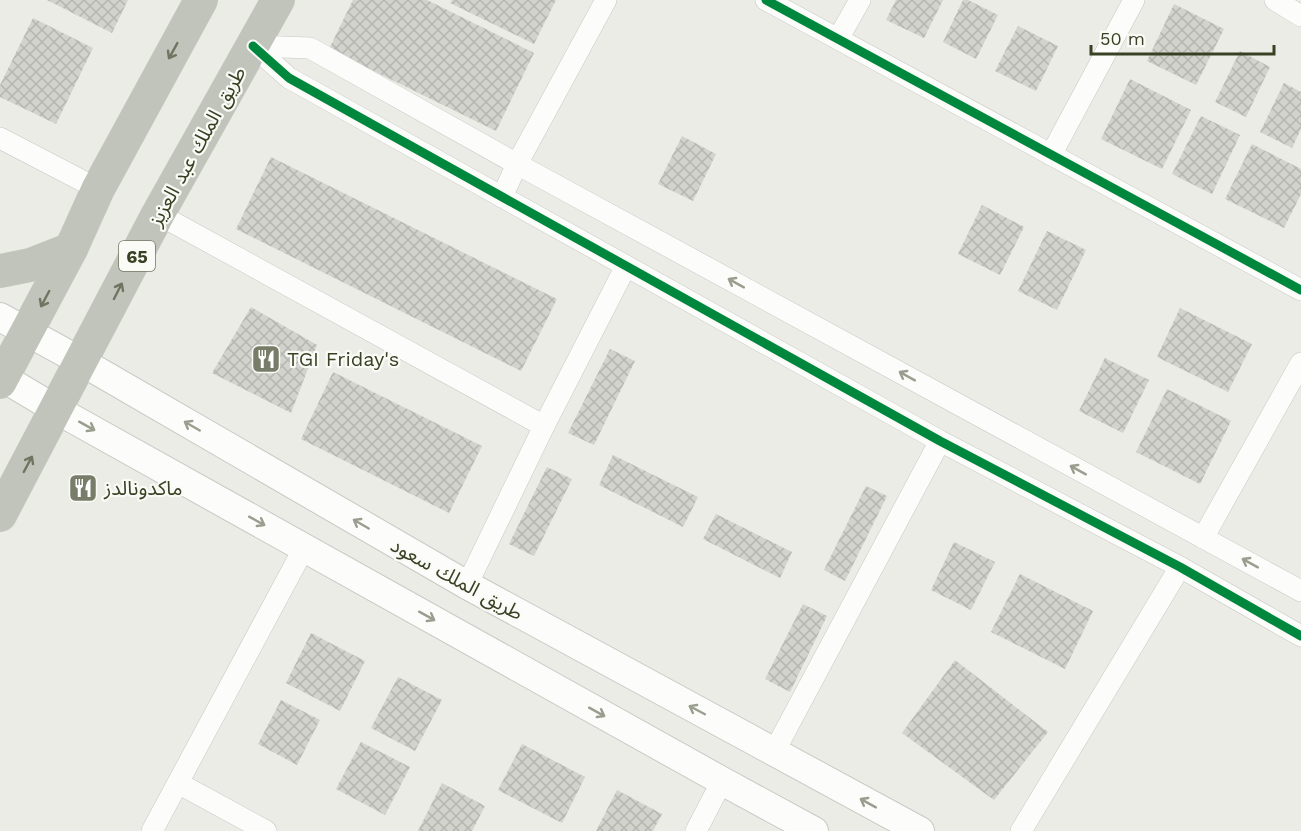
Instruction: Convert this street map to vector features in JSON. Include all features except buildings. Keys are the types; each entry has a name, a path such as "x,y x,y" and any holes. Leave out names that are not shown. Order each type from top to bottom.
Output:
{"highway":[{"path":"1,378 14,324 71,249 98,189 201,0"},
{"name":"طريق الملك عبد العزيز","path":"0,515 158,214 278,0"},
{"path":"0,271 30,265 71,249"}],"main road":[{"name":"طريق الملك سعود","path":"14,324 467,585 920,831"},
{"path":"1,378 722,782 814,831"}],"street":[{"path":"502,197 517,164 606,0"},
{"path":"766,0 1301,290"},
{"path":"838,39 860,0"},
{"path":"1051,155 1134,0"},
{"path":"1275,0 1301,16"},
{"path":"253,46 310,48 517,164 1301,591"},
{"path":"253,46 289,78 940,441 1180,567 1301,636"},
{"path":"0,138 98,189"},
{"path":"158,214 544,426"},
{"path":"467,585 544,426 626,266"},
{"path":"1203,538 1301,363"},
{"path":"774,752 940,441"},
{"path":"152,831 304,548"},
{"path":"1021,831 1180,567"},
{"path":"696,831 722,782"},
{"path":"178,783 266,831"}],"cycle path":[{"path":"766,0 1301,290"},
{"path":"253,46 289,78 940,441 1180,567 1301,636"}],"place":[{"name":"TGI Friday's","path":"266,359"},
{"name":"ماكدونالدز","path":"83,488"}]}
